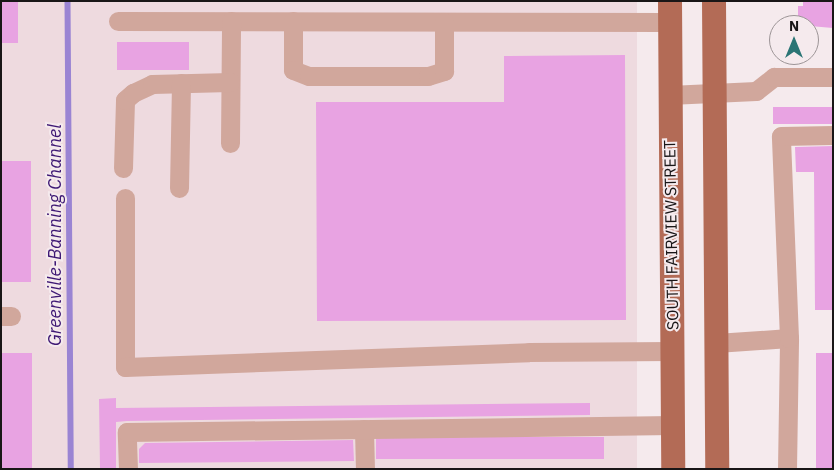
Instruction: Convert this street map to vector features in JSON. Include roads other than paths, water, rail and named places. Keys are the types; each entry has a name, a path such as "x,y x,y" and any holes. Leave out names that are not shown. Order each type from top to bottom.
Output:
{"main road":[{"path":"714,1 717,469"},
{"name":"SOUTH FAIRVIEW STREET","path":"670,12 673,469"}],"lane":[{"path":"118,21 444,22 670,12"},
{"path":"230,143 231,21"},
{"path":"294,21 294,70 309,76 428,76 444,71 444,22"},
{"path":"670,95 756,91 774,77 833,77"},
{"path":"123,168 125,100 152,84 230,82"},
{"path":"179,188 181,83"},
{"path":"787,469 789,338 782,136 833,135"},
{"path":"124,198 125,367 530,352 672,351"},
{"path":"716,343 789,338"},
{"path":"128,469 127,432 673,425"},
{"path":"364,429 365,469"}],"waterway":[{"name":"Greenville-Banning Channel","path":"68,1 71,469"}]}
